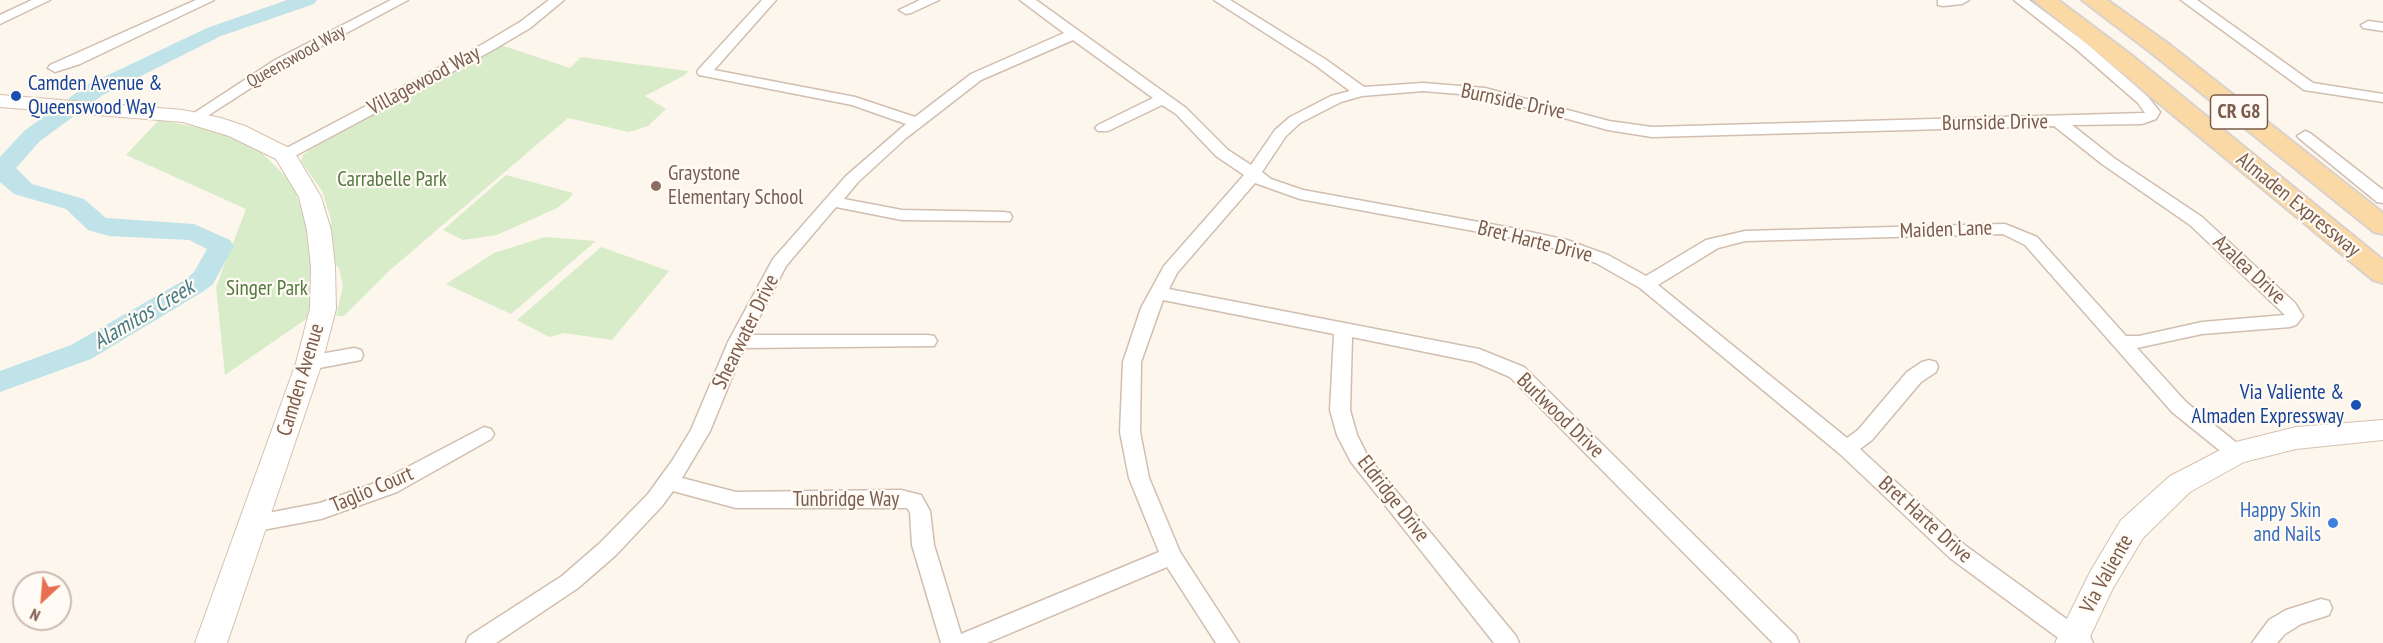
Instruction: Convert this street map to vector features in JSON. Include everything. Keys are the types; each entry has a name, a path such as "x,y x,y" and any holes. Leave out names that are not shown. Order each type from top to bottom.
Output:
{"main road":[{"name":"Almaden Expressway","path":"2045,0 2122,59 2383,274"},
{"name":"Almaden Expressway","path":"2093,0 2162,50 2383,226"}],"street":[{"path":"0,20 43,0"},
{"path":"55,68 207,0"},
{"name":"Queenswood Way","path":"193,118 280,63 401,0"},
{"name":"Villagewood Way","path":"285,155 488,47 525,25 557,0"},
{"path":"769,0 704,72 855,101 917,123"},
{"path":"906,10 932,0"},
{"name":"Bret Harte Drive","path":"1027,0 1164,98 1181,111 1222,153 1265,182 1300,194 1561,244 1602,259 1646,284 1847,449 1958,552 2075,641"},
{"path":"1221,0 1320,62 1361,92"},
{"path":"1943,2 1962,0"},
{"name":"Burnside Drive","path":"1228,643 1171,556 1139,478 1130,432 1132,362 1150,308 1170,270 1252,175 1280,132 1295,120 1336,99 1361,92 1423,87 1485,92 1608,125 1652,132 2058,122 2142,119 2151,116 2153,112 2143,100 2081,46 2022,0"},
{"path":"2188,0 2309,87 2383,98"},
{"path":"2368,25 2383,27"},
{"name":"Shearwater Drive","path":"477,643 537,606 588,567 608,549 668,482 700,431 737,342 779,263 832,201 873,159 976,77 1075,34"},
{"path":"1103,128 1164,98"},
{"path":"0,101 146,112 193,118 237,131 285,155"},
{"name":"Azalea Drive","path":"2058,122 2108,161 2196,221 2289,307 2294,316 2290,321 2202,328 2139,342 2120,342"},
{"path":"2305,136 2376,188 2383,198"},
{"name":"Camden Avenue","path":"211,643 309,363 323,309 323,267 319,230 310,197 285,155"},
{"path":"832,201 874,212 902,215 1004,217"},
{"name":"Maiden Lane","path":"1646,284 1712,244 1745,236 1996,227 2015,232 2031,241 2179,407 2236,453"},
{"name":"Burlwood Drive","path":"1158,293 1479,356 1517,372 1788,643"},
{"name":"Eldridge Drive","path":"1343,331 1341,410 1347,435 1361,462 1508,643"},
{"path":"737,342 927,341"},
{"path":"309,363 354,355"},
{"path":"1847,449 1865,435 1914,377 1929,367"},
{"name":"Via Valiente","path":"2075,641 2101,581 2132,529 2180,484 2236,453 2296,438 2383,430"},
{"name":"Taglio Court","path":"252,524 321,512 390,486 484,434"},
{"name":"Tunbridge Way","path":"668,482 736,500 901,498 914,501 920,511 923,545 952,643"},
{"path":"963,643 1171,556"},
{"path":"2263,643 2277,627 2294,617 2321,608"}],"green space":[{"name":"Carrabelle Park","path":"501,45 570,68 581,57 688,71 685,75 645,96 666,109 648,126 629,132 568,118 390,270 344,316 336,316 343,286 339,268 330,260 331,219 322,191 301,161 303,155"},
{"name":"Singer Park","path":"159,120 213,130 260,151 291,182 312,234 315,313 225,375 216,287 246,209 126,155"},
{"path":"506,175 573,193 557,208 497,235 463,240 443,230"},
{"path":"545,237 596,241 511,314 446,284 494,253"},
{"path":"601,247 669,271 612,340 564,333 549,337 517,320"}],"waterway":[{"name":"Alamitos Creek","path":"0,382 81,352 195,285 204,278 221,246 194,232 109,228 97,224 75,204 23,189 4,173 4,167 32,136 95,90 214,32 307,0"}],"place":[{"name":"Camden Avenue & Queenswood Way","path":"16,96"},
{"name":"Graystone Elementary School","path":"656,186"},
{"name":"Via Valiente & Almaden Expressway","path":"2356,405"},
{"name":"Happy Skin and Nails","path":"2333,523"}]}
